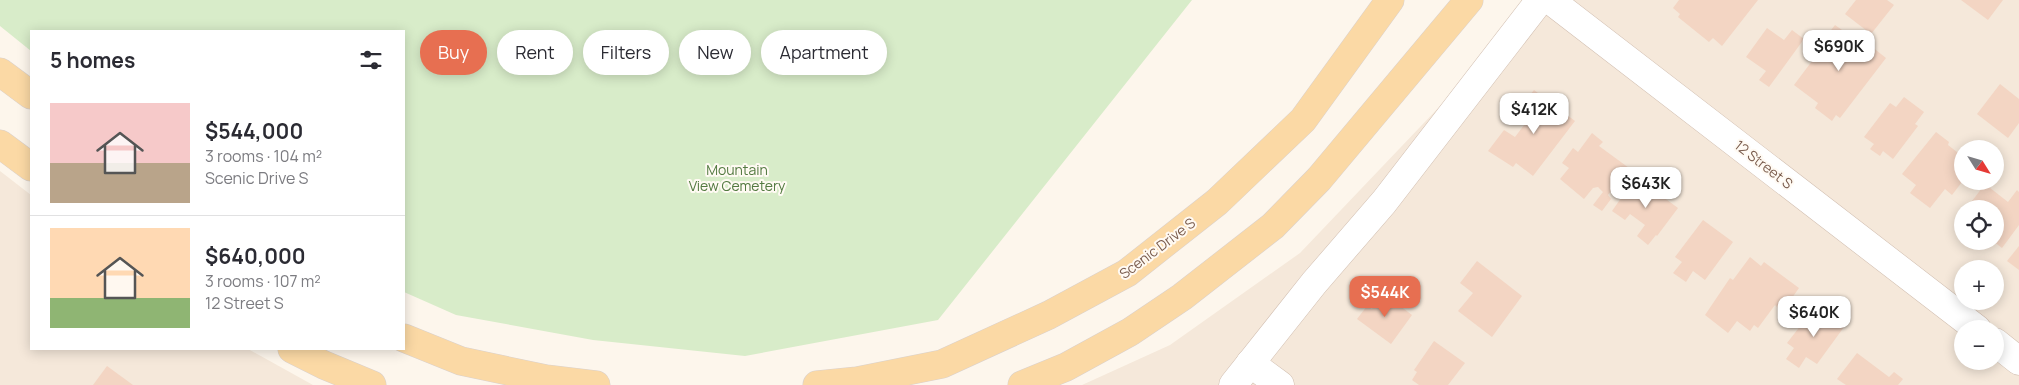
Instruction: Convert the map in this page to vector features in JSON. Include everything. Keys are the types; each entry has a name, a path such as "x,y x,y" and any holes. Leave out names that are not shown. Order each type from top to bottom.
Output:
{"main road":[{"name":"Scenic Drive S","path":"816,385 857,381 942,364 1049,315 1128,273 1218,202 1303,120 1390,0"},
{"path":"1022,385 1066,367 1130,332 1182,298 1273,226 1319,179 1469,0"},
{"path":"0,72 30,95"},
{"path":"0,144 30,166"},
{"path":"405,338 461,360 546,379 596,385"},
{"path":"294,350 372,385"}],"street":[{"path":"1233,385 1314,283 1384,202 1540,0"},
{"name":"12 Street S","path":"1550,0 1965,320"},
{"path":"2004,349 2019,361"},
{"path":"1250,363 1280,385"}],"shaded area":[{"path":"1541,0 2019,0 2019,385 1082,385 1170,345 1300,253"},
{"path":"0,171 30,194 30,350 250,350 313,385 0,385"}],"green space":[{"name":"Mountain View Cemetery","path":"0,0 1192,0 938,320 745,356 593,340 456,315 405,292 405,30 30,30 30,50 0,26"}],"building":[{"path":"1679,0 1758,0 1722,46 1713,38 1709,42 1678,17 1680,14 1673,8"},
{"path":"1856,0 1887,0 1894,5 1871,34 1845,14"},
{"path":"1961,0 2003,0 1988,20"},
{"path":"1835,25 1849,35 1852,31 1886,58 1840,118 1836,115 1832,121 1815,108 1818,103 1794,85 1815,57 1812,55"},
{"path":"1767,28 1784,40 1792,30 1804,39 1769,87 1759,80 1766,71 1746,57"},
{"path":"2000,84 2019,99 2019,123 2008,138 1977,114"},
{"path":"1534,90 1575,121 1533,176 1516,163 1513,167 1488,151 1504,130 1515,137 1531,116 1518,110"},
{"path":"1904,97 1924,112 1915,124 1918,126 1893,159 1883,151 1880,156 1870,149 1874,144 1864,137 1890,103 1896,107"},
{"path":"1936,132 1949,142 1948,145 1954,150 1954,190 1956,190 1952,195 1945,189 1930,208 1910,193 1916,185 1902,174"},
{"path":"1592,133 1603,142 1599,146 1629,168 1608,195 1611,199 1602,211 1593,205 1603,192 1598,187 1593,188 1584,199 1560,179 1569,168 1562,163 1573,148 1578,152"},
{"path":"1636,177 1678,208 1648,245 1637,236 1645,225 1630,214 1625,220 1612,211"},
{"path":"1980,190 1993,190 2008,202 2017,190 2019,192 2019,225 2004,245 2004,200 1973,200"},
{"path":"1703,220 1733,242 1705,280 1693,271 1686,282 1673,273 1682,262 1675,257"},
{"path":"2019,246 2019,270 2007,261"},
{"path":"1750,257 1761,266 1764,262 1799,288 1782,312 1775,305 1758,328 1754,325 1750,331 1737,321 1728,333 1705,315 1730,278 1733,280"},
{"path":"1477,261 1522,296 1492,337 1458,311 1473,293 1460,283"},
{"path":"1383,293 1412,315 1391,344 1357,319 1367,306 1372,309"},
{"path":"1816,306 1844,327 1817,364 1806,357 1799,368 1786,359 1794,348 1787,343"},
{"path":"1434,341 1465,363 1448,385 1419,385 1412,380 1417,372 1414,370"},
{"path":"1857,353 1889,377 1894,372 1903,379 1898,385 1846,385 1837,379"},
{"path":"107,366 133,385 93,385"}]}
